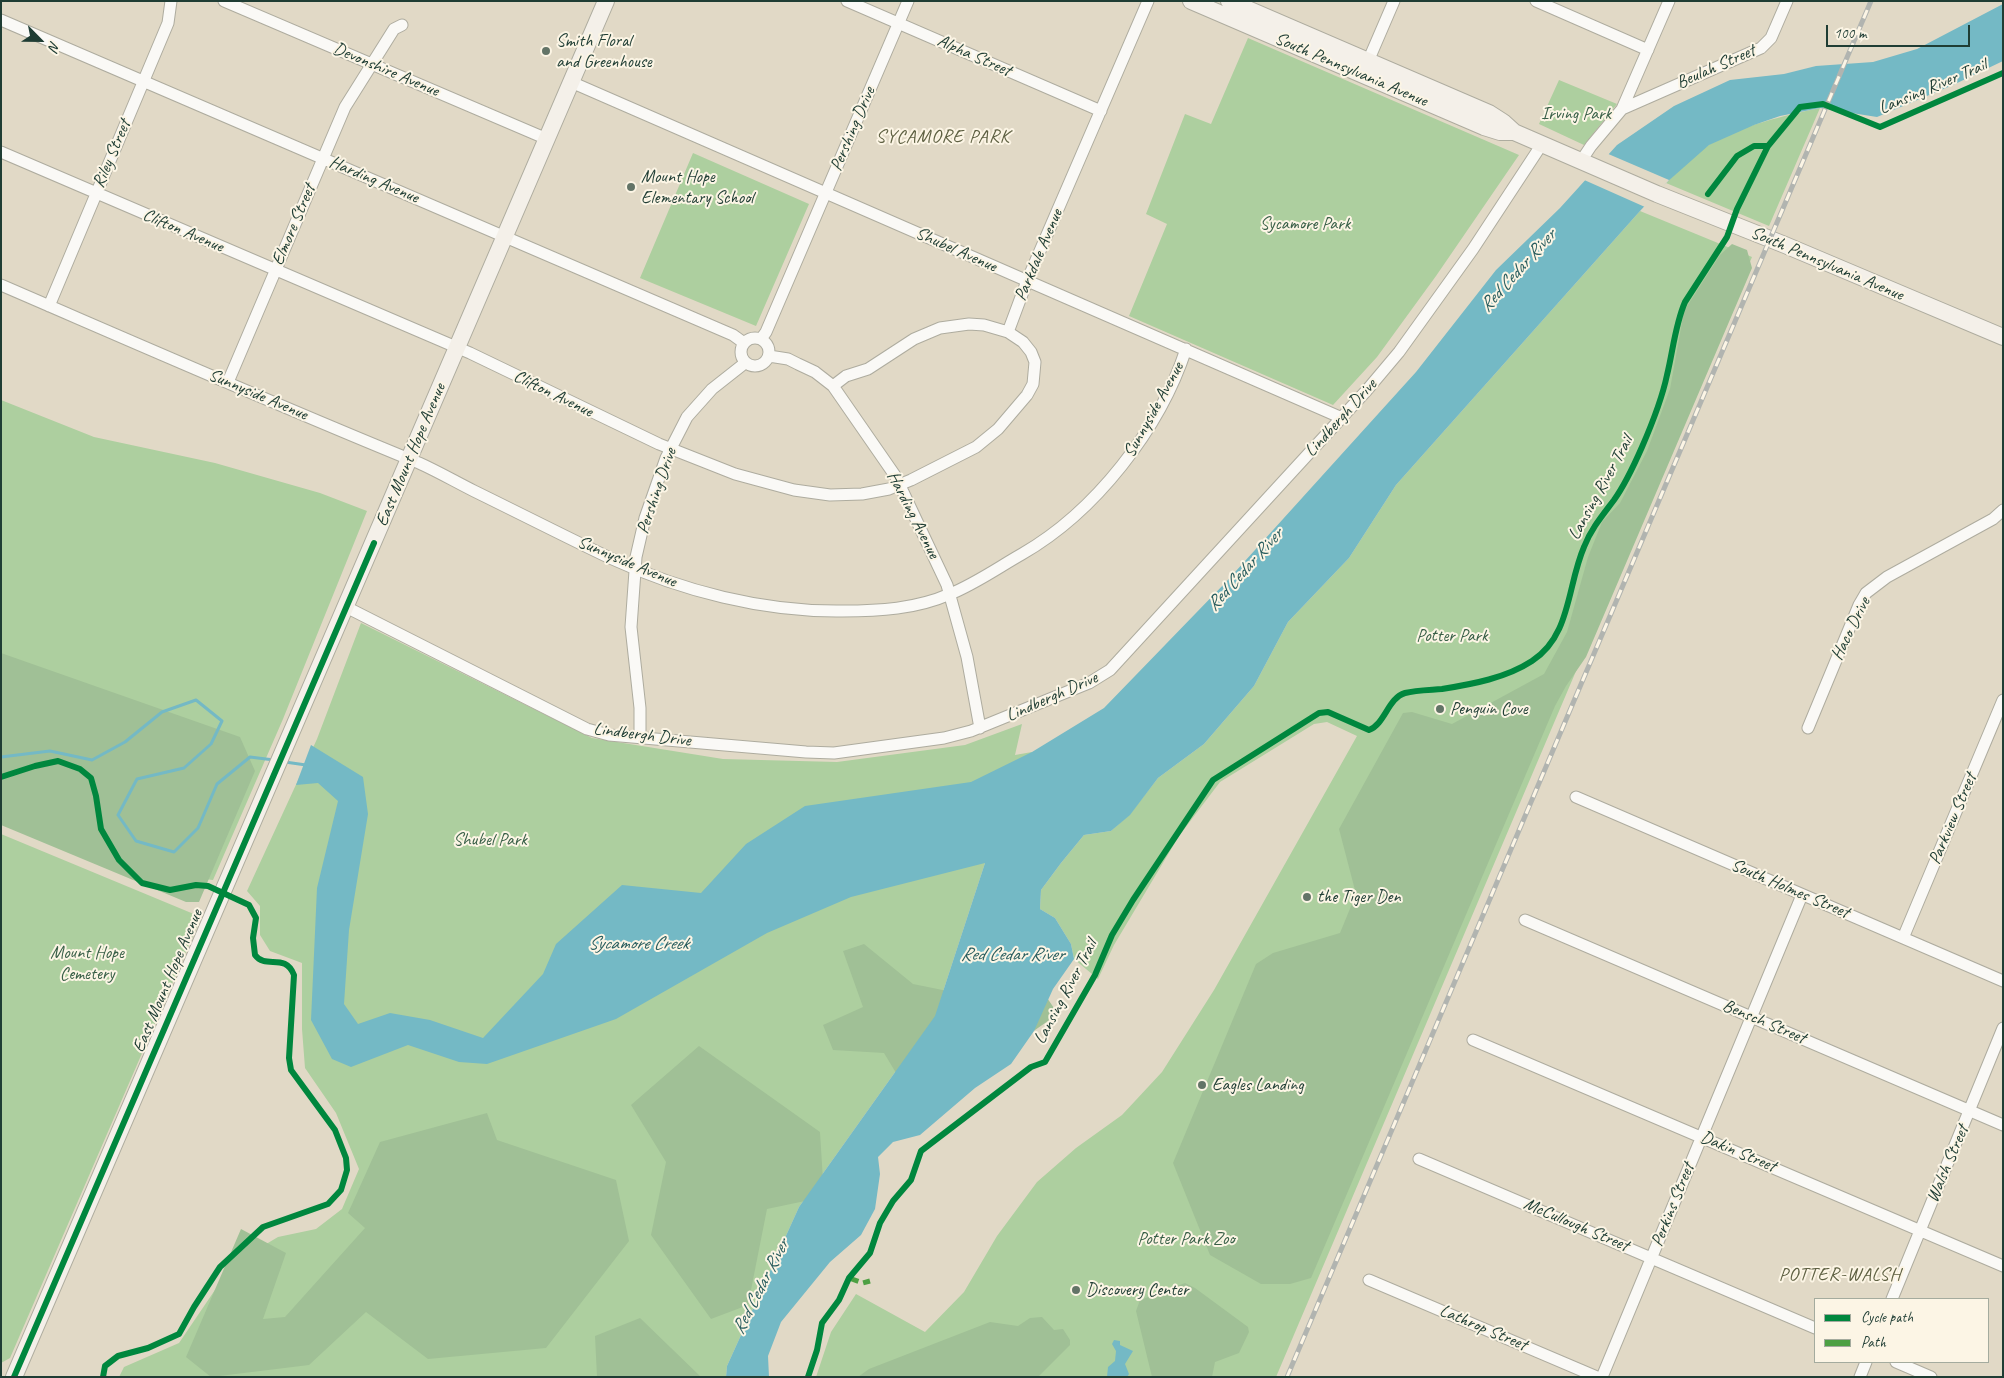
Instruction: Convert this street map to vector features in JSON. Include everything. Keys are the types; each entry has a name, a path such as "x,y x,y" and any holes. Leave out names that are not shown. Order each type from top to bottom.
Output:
{"street":[{"name":"Riley Street","path":"49,306 168,23 171,1"},
{"name":"Devonshire Avenue","path":"224,1 547,139"},
{"name":"East Mount Hope Avenue","path":"14,1377 606,1"},
{"name":"Alpha Street","path":"848,1 1101,111"},
{"name":"Pershing Drive","path":"761,339 768,328 908,1"},
{"name":"Parkdale Avenue","path":"1008,332 1027,281 1148,1"},
{"name":"South Pennsylvania Avenue","path":"1190,1 1489,113 1514,132 1657,194 1785,245 2003,337"},
{"name":"South Pennsylvania Avenue","path":"1229,1 1365,68"},
{"path":"1365,68 1394,1"},
{"path":"1536,1 1648,50"},
{"path":"1587,163 1591,146 1622,109 1669,1"},
{"name":"Beulah Street","path":"1622,109 1761,48 1771,38 1787,1"},
{"name":"Harding Avenue","path":"1,20 733,335 744,343"},
{"name":"Elmore Street","path":"228,382 345,107 394,29 402,25"},
{"name":"Shubel Avenue","path":"571,82 1342,418"},
{"name":"Lindbergh Drive","path":"346,607 588,729 609,735 834,753 944,738 980,728 1089,683 1100,678 1110,670 1367,390 1411,335 1473,249 1542,144"},
{"name":"Clifton Avenue","path":"1,152 457,348 611,422 670,448 735,474 794,490 830,495 862,494 900,485 976,447 998,429 1027,395 1033,384 1036,362 1023,342 1008,332"},
{"name":"Sunnyside Avenue","path":"1,285 410,460 612,559 721,596 781,609 815,612 888,610 924,603 950,595 1038,545 1099,493 1124,464 1144,436 1168,391 1186,349"},
{"path":"833,386 846,376 868,369 914,339 940,328 984,324 1008,332"},
{"path":"752,338 761,339 767,344 769,356 759,366 750,366 745,363 741,356 744,343 752,338"},
{"name":"Harding Avenue","path":"769,356 788,359 815,372 833,386 900,485 935,558 950,595 967,657 980,728"},
{"name":"Pershing Drive","path":"640,738 640,708 631,627 636,568 644,518 670,448 687,417 712,389 745,363"},
{"name":"Haco Drive","path":"1808,728 1859,605 1866,593 1887,577 1993,518 2003,510"},
{"name":"Parkview Street","path":"1904,938 2003,700"},
{"name":"South Holmes Street","path":"1576,797 2003,980"},
{"name":"Perkins Street","path":"1602,1377 1802,894"},
{"name":"Bensch Street","path":"1525,920 2003,1124"},
{"name":"Walsh Street","path":"1892,1298 2003,1028"},
{"name":"Dakin Street","path":"1473,1040 2003,1266"},
{"name":"McCullough Street","path":"1419,1158 1814,1328"},
{"name":"Lathrop Street","path":"1369,1280 1597,1377"},
{"path":"1860,1377 1866,1363"},
{"path":"1898,1363 1931,1377"}],"green space":[{"name":"Sycamore Park","path":"1248,38 1519,155 1436,276 1377,357 1333,405 1129,316 1167,224 1146,214 1185,114 1211,124"},
{"name":"Irving Park","path":"1559,80 1617,104 1584,145 1539,124"},
{"path":"1820,108 1769,226 1666,183 1699,152 1723,137 1764,122"},
{"path":"693,153 809,204 756,326 640,278"},
{"path":"1640,211 1752,257 1276,1377 816,1377 831,1332 856,1294 925,1332 964,1292 997,1236 1037,1182 1076,1148 1122,1115 1162,1072 1214,990 1357,736 1327,722 1314,724 1220,782 1179,836 1114,945 1098,979 1074,959 1071,944 1055,918 1040,909 1041,890 1084,835 1111,831 1130,814 1158,778 1204,744 1254,686 1288,622 1349,558 1396,485"},
{"path":"1732,244 1747,250 1752,268 1586,657 1555,706 1311,1278 1290,1284 1261,1284 1210,1255 1173,1163 1256,964 1273,953 1340,933 1356,894 1339,829 1403,713 1412,712 1452,724 1544,674 1567,632 1588,557 1602,522 1620,503 1647,451 1670,389 1684,311 1720,255"},
{"path":"1,400 94,437 215,463 320,493 367,511 283,719 213,880 167,875 1,768"},
{"name":"Shubel Park","path":"361,623 592,738 723,759 837,762 965,745 1022,724 1015,755 1032,752 985,863 935,1016 799,1207 727,1366 726,1377 119,1377 124,1367 179,1343 219,1284 246,1256 278,1237 316,1229 342,1209 359,1169 336,1113 305,1068 302,1029 302,963 270,951 260,935 260,906 247,891 317,739"},
{"path":"1,653 240,737 255,771 199,902 186,902 1,825"},
{"name":"Mount Hope Cemetery","path":"1,834 201,917 10,1358 1,1363"},
{"path":"864,944 913,984 997,1001 1039,986 1058,1014 919,1111 884,1053 833,1050 823,1025 863,1007 843,951"},
{"path":"699,1046 820,1132 824,1197 767,1209 748,1305 711,1319 651,1235 666,1162 631,1105"},
{"path":"487,1113 497,1140 616,1180 629,1241 546,1348 428,1359 366,1312 309,1365 211,1377 186,1357 241,1229 286,1253 263,1319 285,1317 365,1228 348,1213 380,1142"},
{"path":"1185,1283 1195,1288 1248,1327 1249,1332 1239,1353 1215,1362 1212,1377 1152,1377 1136,1311 1140,1300"},
{"path":"1042,1317 1054,1330 1063,1329 1070,1340 1070,1345 1038,1377 858,1377 869,1369 990,1322 1018,1326 1030,1318"},
{"path":"640,1318 701,1377 597,1377 595,1336"}],"water":[{"name":"Red Cedar River","path":"2003,4 2003,61 1953,85 1877,117 1820,108 1780,116 1754,125 1709,145 1666,183 1640,211 1396,485 1349,558 1288,622 1254,686 1204,744 1158,778 1130,815 1111,831 1084,835 1061,863 1041,890 1040,909 1055,918 1071,944 1074,959 1053,989 1034,1031 1011,1064 975,1088 920,1135 893,1142 878,1157 880,1174 875,1209 861,1235 830,1262 781,1322 768,1356 769,1377 726,1377 727,1366 799,1207 935,1016 985,863 851,897 767,933 616,1019 487,1064 459,1062 408,1045 351,1067 332,1059 311,1020 317,888 338,801 318,783 296,785 311,745 363,777 368,814 349,930 344,1004 358,1024 390,1013 430,1020 483,1038 543,974 556,944 622,885 701,893 746,844 805,806 971,782 1032,752 1104,708 1226,582 1416,372 1496,270 1560,208 1617,145 1674,106 1730,80 1784,74 1816,66 1873,62 1917,49"},
{"path":"1114,1340 1120,1341 1120,1345 1133,1351 1125,1364 1129,1374 1127,1377 1107,1377 1108,1367 1115,1361 1116,1351 1112,1344"}],"pier":[{"path":"1606,153 1669,180 1645,207 1582,179"}],"waterway":[{"name":"Sycamore Creek","path":"1,757 50,751 92,760 125,742 162,712 196,700 222,721 211,744 184,768 137,779 118,815 136,841 174,852 198,828 217,784 250,757 274,760"},
{"name":"Sycamore Creek","path":"285,762 306,765"}],"railway":[{"path":"1287,1377 1871,1"}],"marked path":[{"path":"849,1278 863,1283 870,1281"}],"cycle path":[{"name":"Lansing River Trail","path":"808,1377 817,1350 822,1323 839,1300 849,1278 870,1253 880,1223 893,1201 911,1180 921,1151 1031,1067 1045,1062 1095,975 1112,935 1133,900 1213,780 1319,713 1328,712 1369,730 1379,722 1394,700 1405,693 1442,689 1489,680 1522,667 1545,651 1561,624 1578,562 1587,540 1622,488 1649,429 1662,393 1676,329 1685,302 1727,237 1737,209 1768,146 1800,107 1823,104 1880,127 2003,73"},
{"path":"1708,194 1737,156 1754,146 1768,146"},
{"path":"14,1377 374,543"},
{"path":"1,777 58,761 80,769 91,778 101,829 119,860 142,883 170,890 196,885 208,886 249,905 256,918 253,938 255,955 264,961 286,964 294,975 289,1058 291,1070 335,1130 346,1158 347,1170 341,1190 328,1204 263,1227 220,1267 179,1334 148,1348 118,1356 105,1366 103,1377"}],"place":[{"name":"Smith Floral and Greenhouse","path":"546,51"},
{"name":"Mount Hope Elementary School","path":"631,187"},
{"name":"Penguin Cove","path":"1440,709"},
{"name":"the Tiger Den","path":"1307,897"},
{"name":"Eagles Landing","path":"1202,1085"},
{"name":"Discovery Center","path":"1076,1290"}],"district":[{"name":"SYCAMORE PARK","path":"943,137"},
{"name":"POTTER-WALSH","path":"1840,1275"}],"park label":[{"name":"Potter Park","path":"1452,636"},
{"name":"Potter Park Zoo","path":"1186,1239"}]}
